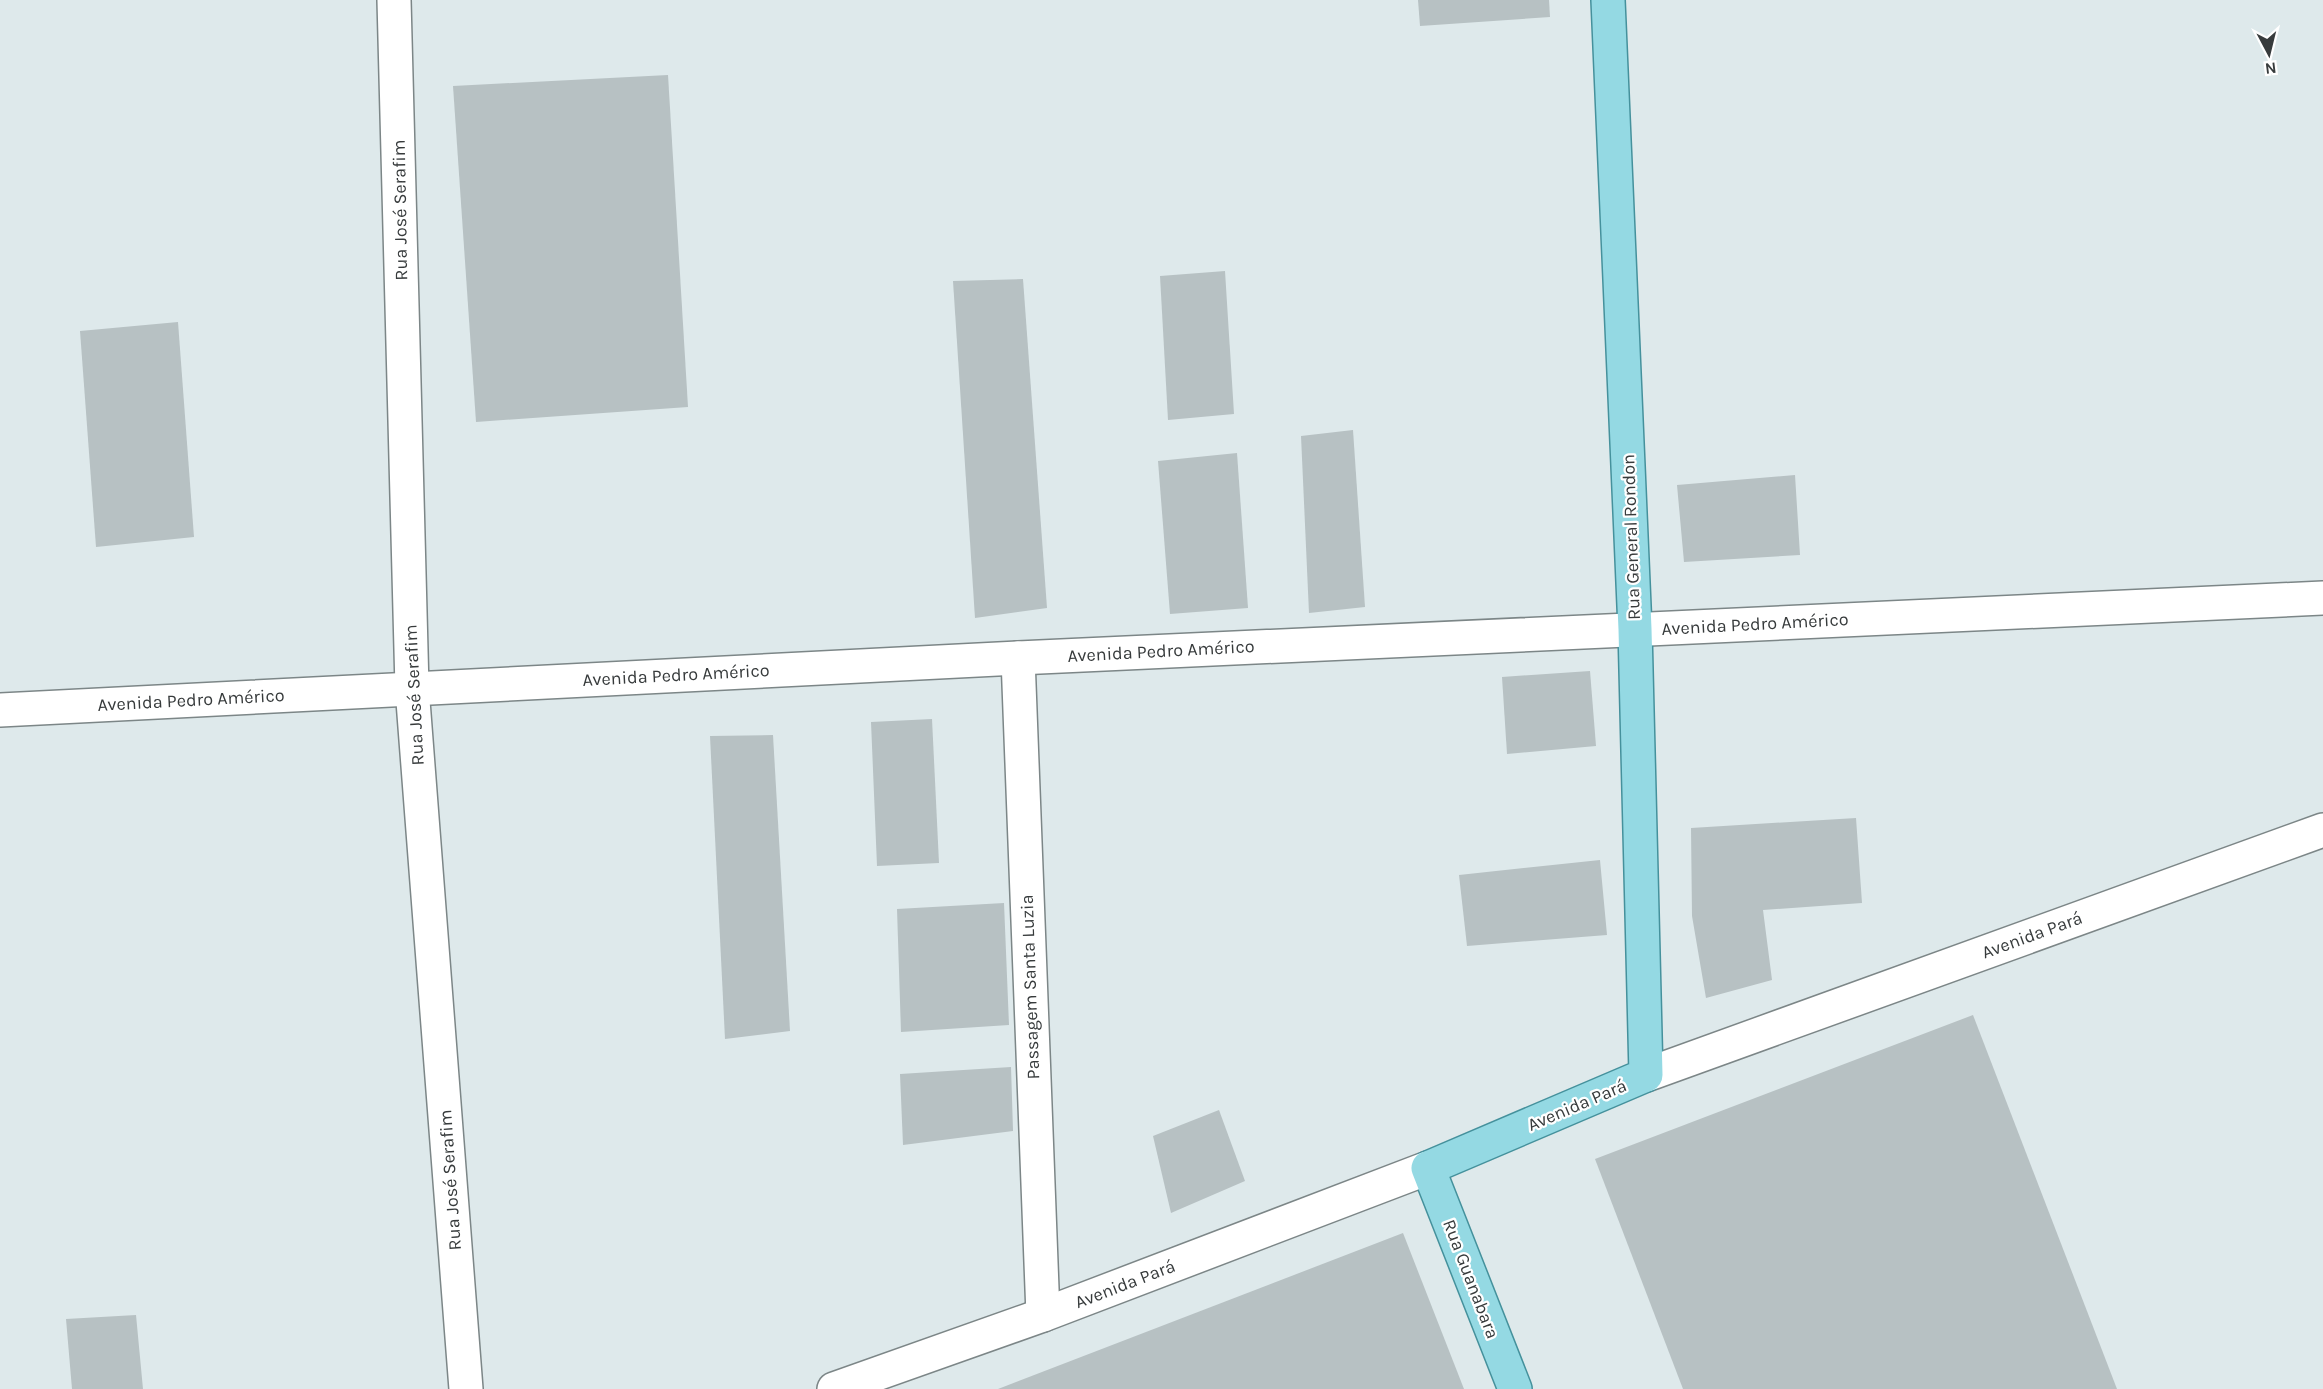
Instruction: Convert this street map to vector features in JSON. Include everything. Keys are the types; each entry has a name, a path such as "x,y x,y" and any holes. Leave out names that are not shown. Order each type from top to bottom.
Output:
{"main road":[{"name":"Rua General Rondon","path":"1608,0 1635,629 1646,1075"},
{"name":"Avenida Pará","path":"1428,1168 1646,1075"},
{"name":"Rua Guanabara","path":"1428,1168 1515,1389"}],"street":[{"name":"Rua José Serafim","path":"394,0 412,688 466,1389"},
{"name":"Avenida Pedro Américo","path":"0,710 1018,658 2323,598"},
{"name":"Passagem Santa Luzia","path":"1018,658 1043,1315"},
{"name":"Avenida Pará","path":"1646,1075 2323,830"},
{"name":"Avenida Pará","path":"834,1389 1043,1315 1428,1168"}],"building":[{"path":"1418,0 1549,0 1550,17 1420,26"},
{"path":"668,75 688,407 476,422 453,86"},
{"path":"1225,271 1234,414 1168,420 1160,276"},
{"path":"1023,279 1047,608 975,618 953,281"},
{"path":"178,322 194,537 96,547 80,331"},
{"path":"1353,430 1365,607 1309,613 1301,436"},
{"path":"1237,453 1248,608 1170,614 1158,461"},
{"path":"1795,475 1800,555 1684,562 1677,485"},
{"path":"1590,671 1596,746 1507,754 1502,677"},
{"path":"932,719 939,863 877,866 871,722"},
{"path":"773,735 790,1031 725,1039 710,736"},
{"path":"1856,818 1862,903 1763,910 1772,980 1706,998 1692,916 1691,828"},
{"path":"1600,860 1607,935 1467,946 1459,875"},
{"path":"1004,903 1009,1025 901,1032 897,909"},
{"path":"1973,1015 2117,1389 1683,1389 1595,1159"},
{"path":"1011,1067 1013,1131 903,1145 900,1074"},
{"path":"1219,1110 1245,1181 1171,1213 1153,1136"},
{"path":"1403,1233 1464,1389 998,1389"},
{"path":"136,1315 143,1389 72,1389 66,1319"}]}
